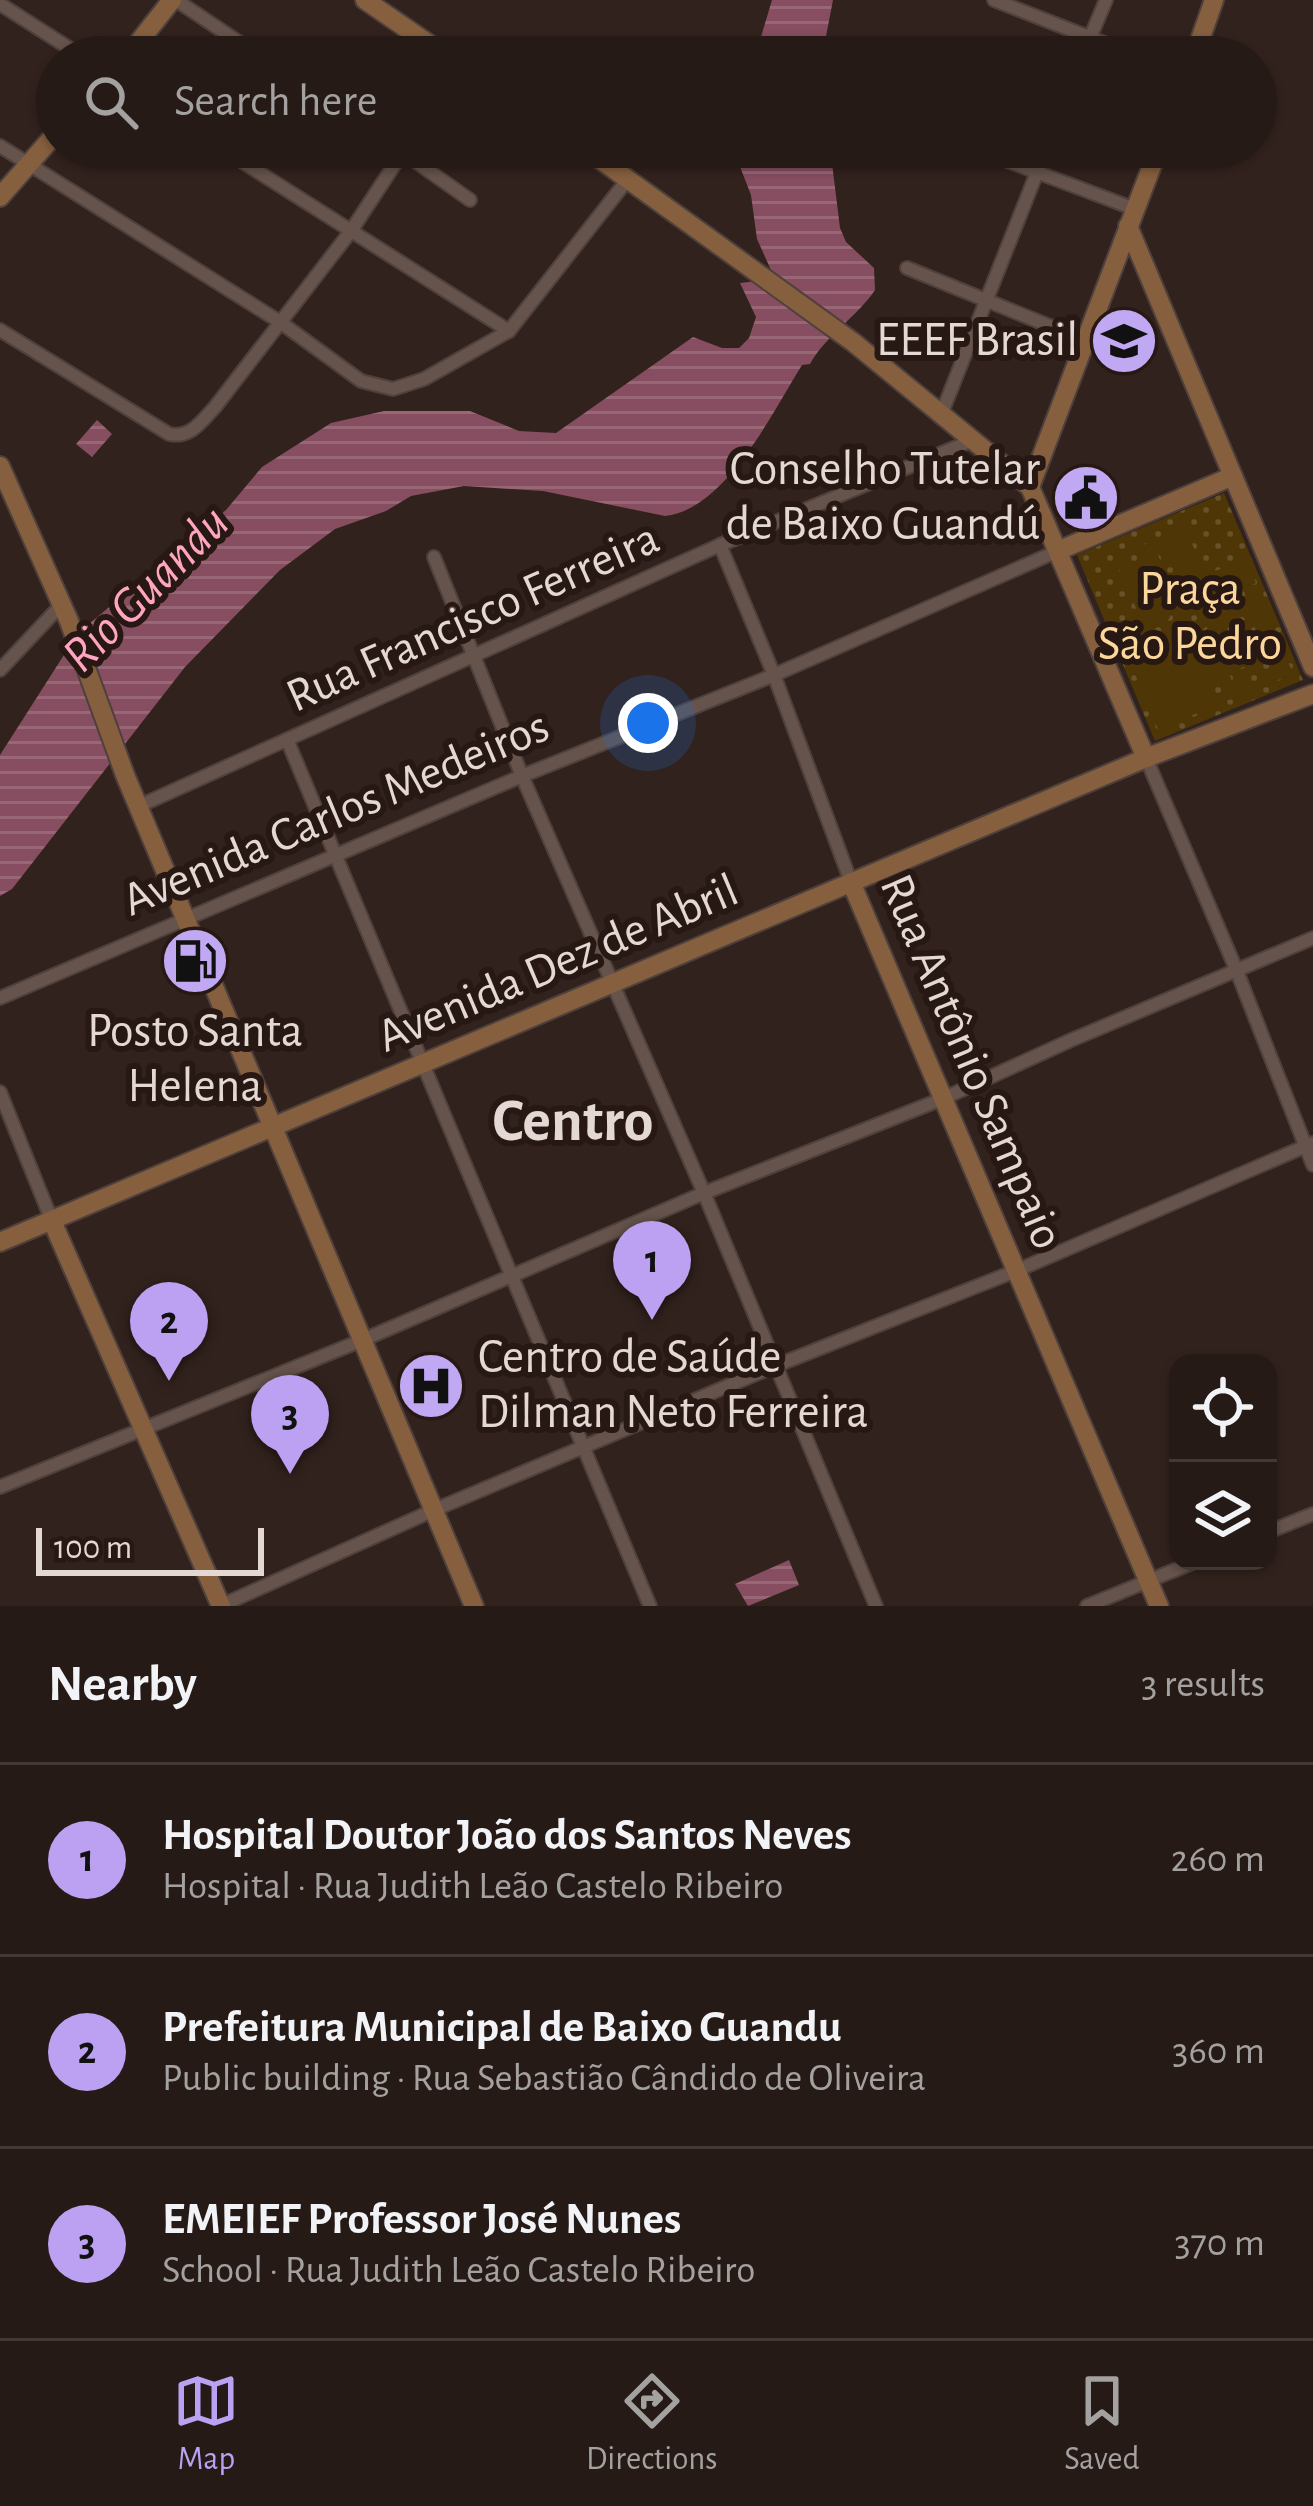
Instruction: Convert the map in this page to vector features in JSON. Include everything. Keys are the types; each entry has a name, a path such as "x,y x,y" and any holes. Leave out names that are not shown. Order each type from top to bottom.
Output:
{"street":[{"path":"144,36 174,0 229,36"},
{"path":"365,0 417,36"},
{"path":"994,0 1084,36"},
{"path":"1090,36 1106,0"},
{"path":"1201,36 1214,0"},
{"path":"0,4 50,36"},
{"path":"0,146 280,322 362,381 393,389 424,380 509,331 628,178"},
{"path":"0,197 36,155"},
{"path":"252,168 509,331"},
{"path":"0,330 180,437 204,419 351,231 389,168"},
{"path":"427,168 470,200"},
{"path":"613,168 853,342 1030,487 1236,969 1313,1165"},
{"path":"1029,168 1132,217 1313,667"},
{"path":"941,415 1038,168"},
{"path":"1030,487 1151,168"},
{"path":"907,268 1084,340"},
{"name":"Rua Francisco Ferreira","path":"139,806 720,545 971,441"},
{"path":"0,466 66,612 125,775 474,1606"},
{"name":"Avenida Carlos Medeiros","path":"0,998 521,776 774,675 1233,476"},
{"name":"Rua Antônio Sampaio","path":"720,545 851,882 1159,1606"},
{"path":"434,557 521,776 704,1193 876,1606"},
{"path":"0,670 66,612"},
{"name":"Avenida Dez de Abril","path":"0,1242 1146,758 1313,694"},
{"path":"288,742 650,1606"},
{"path":"0,1487 365,1339 704,1193 942,1099 1313,938"},
{"path":"0,1092 220,1606 434,1510 1309,1145"},
{"path":"1277,1528 1313,1514"},
{"path":"1087,1606 1174,1570"}],"green space":[{"name":"Praça São Pedro","path":"1224,493 1303,680 1155,741 1077,555"},
{"path":"1185,527 1205,575 1246,559 1256,583 1206,603 1186,596 1161,537"},
{"path":"1152,541 1177,600 1169,619 1121,640 1114,626 1139,615 1114,557 1150,570 1155,556 1135,549"},
{"path":"1260,593 1293,674 1229,700 1202,635 1210,625 1211,613","holes":["1243,617 1255,627 1256,638 1251,648 1236,653 1223,645 1220,634 1227,620","1273,655 1279,672 1235,690 1229,673"]},
{"path":"1174,630 1192,638 1204,666 1190,672 1192,678 1207,673 1220,704 1158,729 1125,650"}],"water":[{"path":"772,0 833,0 826,36 761,36"},
{"name":"Rio Guandu","path":"740,168 833,168 840,228 846,242 874,268 875,290 810,364 802,365 745,456 708,496 665,516 543,491 464,486 411,496 386,511 335,529 280,570 185,667 12,889 0,896 0,755 78,633 226,510 262,467 331,423 384,411 470,411 519,431 556,433 693,337 722,348 739,348 749,338 756,317 740,283 775,279 757,239 751,195"},
{"path":"97,420 112,434 92,457 76,444"},
{"path":"789,1560 799,1585 748,1606 735,1584"}],"place":[{"name":"EEEF Brasil","path":"1124,341"},
{"name":"Conselho Tutelar de Baixo Guandú","path":"1086,498"},
{"name":"Posto Santa Helena","path":"195,961"},
{"name":"Hospital Doutor João dos Santos Neves","path":"652,1320"},
{"name":"Prefeitura Municipal de Baixo Guandu","path":"169,1381"},
{"name":"Centro de Saúde Dilman Neto Ferreira","path":"431,1386"},
{"name":"EMEIEF Professor José Nunes","path":"290,1474"}],"district":[{"name":"Centro","path":"573,1122"}]}
